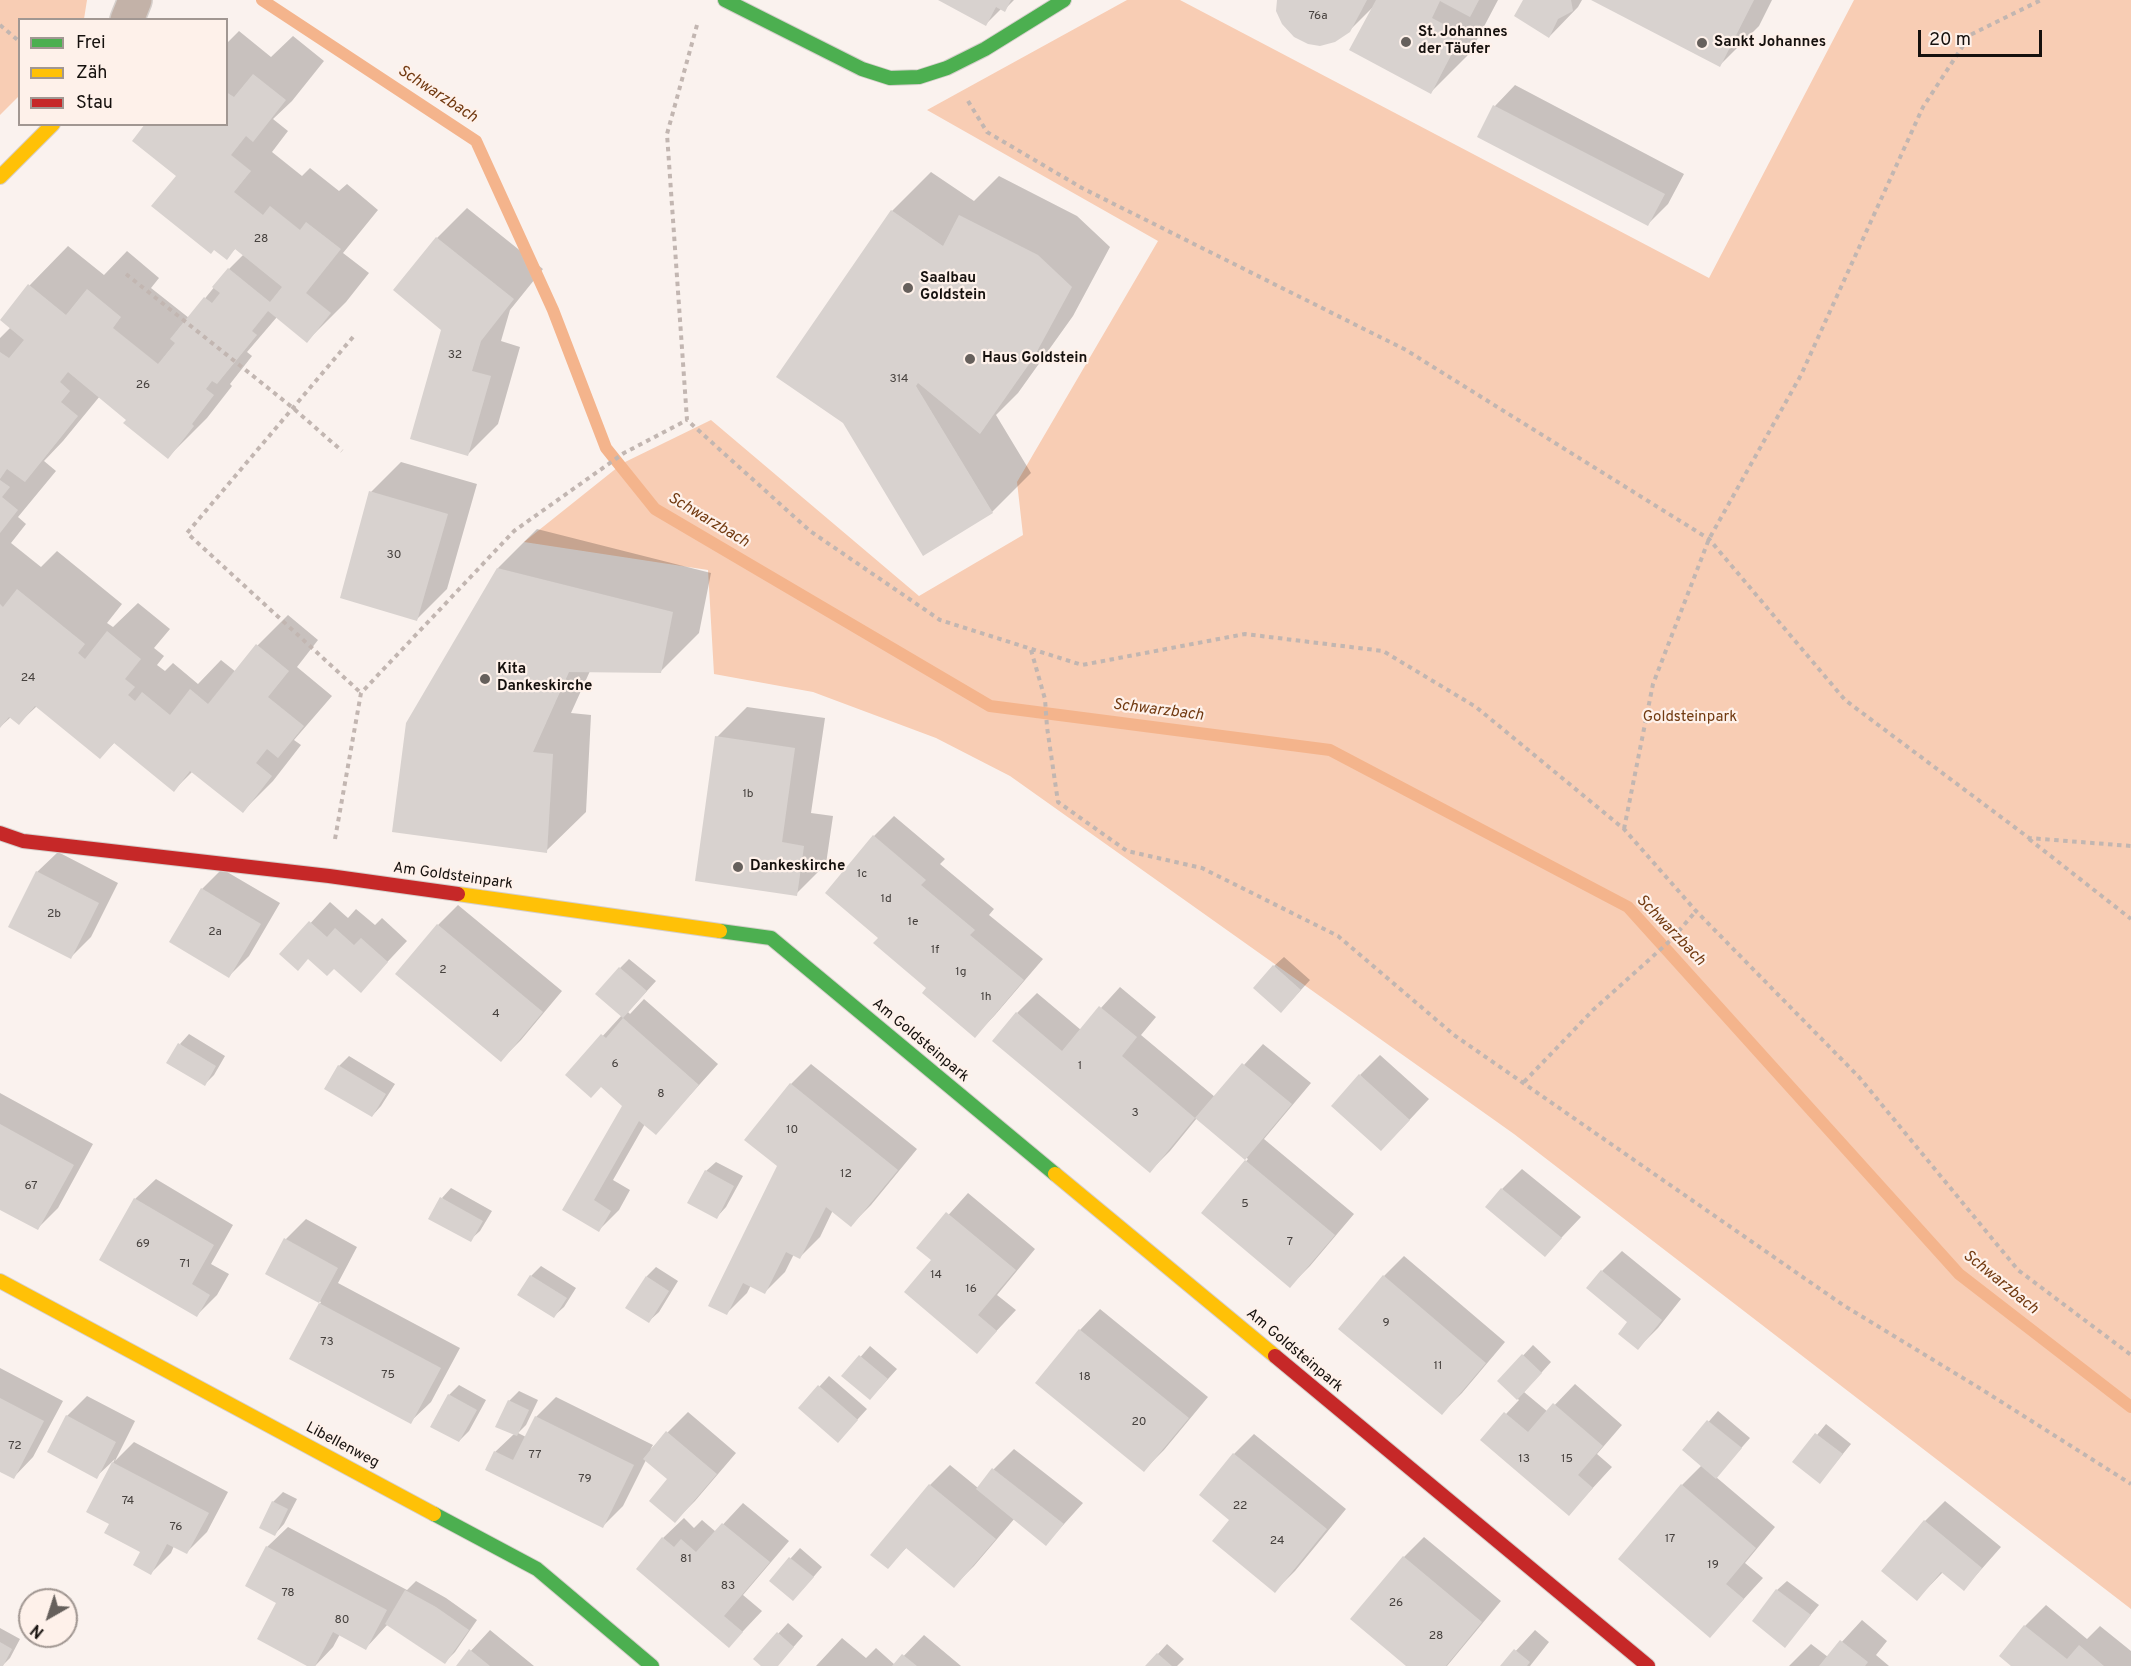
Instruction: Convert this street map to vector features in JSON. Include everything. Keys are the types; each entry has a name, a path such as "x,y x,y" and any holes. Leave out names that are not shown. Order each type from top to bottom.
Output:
{"street":[{"path":"128,18 135,0"},
{"path":"725,0 861,69 890,78 919,77 947,68 985,49 1064,0"},
{"path":"0,177 51,126"},
{"name":"Am Goldsteinpark","path":"0,832 23,841 328,876 771,938 1648,1666"},
{"name":"Libellenweg","path":"0,1281 537,1569 652,1666"}],"path":[{"path":"1624,829 1653,684 1708,539 1802,375 1923,107 1970,35 2041,0"},
{"path":"698,22 667,134 687,420 810,531 940,620 1082,665 1245,634 1383,651 1476,707 1624,829 1696,911 1859,1077 2018,1270 2131,1355"},
{"path":"0,25 18,40"},
{"path":"947,68 987,132 1082,188 1406,350 1708,539 1845,700 2029,838 2131,919"},
{"path":"126,274 292,408 342,452"},
{"path":"353,337 187,533 361,693"},
{"path":"328,876 361,693 514,531 611,465 624,453 687,420"},
{"path":"1031,649 1045,699 1058,802 1127,851 1202,868 1338,936 1454,1035 1842,1305 2131,1484"},
{"path":"2029,838 2131,846"},
{"path":"1524,1082 1593,1010 1671,940 1696,911"}],"green space":[{"path":"0,0 87,0 84,18 18,18 18,97 0,115"},
{"name":"Goldsteinpark","path":"1127,0 1180,0 1709,278 1854,0 2131,0 2131,1609 1514,1134 1010,776 936,738 813,692 714,674 708,570 524,542 623,463 711,420 919,596 1023,535 1017,482 1158,241 927,110"}],"building":[{"path":"938,0 1011,0 1005,12 996,7 986,26"},
{"path":"1277,0 1367,0 1350,32 1335,42 1320,46 1308,44 1294,37 1282,24 1276,11"},
{"name":"St. Johannes der Täufer","path":"1376,0 1479,0 1470,17 1440,1 1432,18 1462,34 1431,94 1349,50"},
{"path":"1523,0 1571,0 1573,11 1558,19 1549,38 1514,16"},
{"name":"Sankt Johannes","path":"1591,0 1754,0 1720,67"},
{"path":"253,74 286,100 253,142 246,136 231,155 251,171 234,192 263,215 270,206 300,230 306,222 341,249 306,293 331,313 307,343 268,311 252,331 257,335 217,384 212,381 206,389 214,395 192,424 194,426 168,459 123,423 126,420 68,372 60,382 70,391 61,402 78,416 25,482 7,469 0,479 0,352 9,358 24,340 0,320 28,284 66,315 87,289 121,317 113,328 158,364 175,343 170,339 204,297 212,303 220,293 212,287 228,268 270,302 282,287 235,249 227,260 214,250 211,254 151,206 176,176 132,141 143,126 228,126 228,93 234,97"},
{"path":"1493,105 1665,194 1648,226 1477,137"},
{"path":"891,210 943,246 959,215 1038,255 1072,287 1034,357 980,434 918,383 916,386 993,513 923,556 843,423 776,377"},
{"path":"436,237 514,299 481,341 472,371 491,376 468,456 410,439 441,330 393,290"},
{"path":"0,480 10,487 2,497 18,510 0,533"},
{"path":"369,491 448,514 417,621 340,598"},
{"path":"497,568 673,612 661,673 569,672 533,752 553,754 547,853 392,832 406,723"},
{"path":"17,589 85,644 78,653 85,659 107,631 141,659 125,679 135,687 128,695 135,701 142,692 170,715 190,689 208,704 256,644 289,671 268,697 304,726 278,758 267,749 256,763 272,776 243,813 190,771 174,792 114,743 100,759 35,706 19,725 9,717 0,728 0,604 3,607"},
{"path":"715,736 795,748 782,842 804,846 797,896 695,881"},
{"path":"873,835 926,880 921,885 975,930 970,935 1024,980 975,1038 922,993 926,988 873,943 878,938 825,893"},
{"path":"36,871 99,903 71,959 8,927"},
{"path":"201,888 261,924 229,978 169,942"},
{"path":"309,921 327,937 335,928 354,945 361,938 388,962 361,993 334,969 327,976 308,959 298,971 279,954"},
{"path":"437,924 543,1012 501,1062 395,974"},
{"path":"1273,965 1301,990 1281,1013 1253,988"},
{"path":"619,967 647,991 623,1018 595,994"},
{"path":"1099,1006 1137,1037 1122,1056 1195,1118 1150,1173 992,1041 1016,1012 1062,1051"},
{"path":"623,1018 699,1085 656,1135 639,1121 594,1200 611,1211 599,1232 562,1210 622,1106 601,1087 591,1098 565,1075 601,1034 606,1038"},
{"path":"178,1043 216,1066 205,1086 166,1063"},
{"path":"1242,1063 1292,1104 1245,1160 1195,1118"},
{"path":"338,1065 386,1094 372,1117 324,1089"},
{"path":"1359,1074 1410,1120 1381,1151 1331,1106"},
{"path":"790,1083 898,1170 851,1227 826,1207 800,1259 786,1252 765,1294 743,1283 727,1315 708,1306 777,1166 744,1140"},
{"path":"0,1124 74,1165 38,1230 0,1210"},
{"path":"1245,1160 1335,1235 1290,1288 1201,1213"},
{"path":"705,1170 734,1186 717,1219 687,1203"},
{"path":"1501,1188 1562,1238 1545,1257 1485,1207"},
{"path":"440,1197 483,1221 471,1242 428,1219"},
{"path":"134,1198 214,1245 192,1284 210,1295 197,1317 99,1260"},
{"path":"946,1212 1016,1270 978,1315 997,1331 977,1354 904,1292 931,1260 916,1248"},
{"path":"284,1238 338,1268 319,1303 265,1274"},
{"path":"1601,1270 1662,1320 1638,1350 1618,1334 1627,1322 1586,1288"},
{"path":"530,1275 567,1298 554,1318 517,1295"},
{"path":"1383,1275 1486,1363 1442,1415 1338,1329"},
{"path":"646,1276 669,1291 649,1323 625,1308"},
{"path":"319,1303 441,1368 411,1424 289,1359"},
{"path":"1079,1329 1189,1418 1144,1472 1035,1383"},
{"path":"1522,1354 1542,1373 1517,1400 1497,1381"},
{"path":"859,1355 888,1379 870,1400 841,1376"},
{"path":"818,1385 858,1420 838,1443 798,1408"},
{"path":"448,1394 477,1410 459,1442 430,1427"},
{"path":"0,1398 44,1421 14,1479 0,1472"},
{"path":"508,1400 529,1410 517,1436 495,1427"},
{"path":"1553,1403 1603,1446 1578,1475 1593,1488 1569,1516 1480,1440 1504,1412 1528,1432"},
{"path":"66,1415 116,1442 97,1479 47,1452"},
{"path":"535,1416 634,1465 603,1528 485,1470 494,1451 513,1460"},
{"path":"1707,1420 1742,1448 1716,1479 1682,1450"},
{"path":"666,1431 717,1474 675,1523 649,1501 667,1479 643,1459"},
{"path":"1815,1433 1843,1454 1820,1484 1792,1462"},
{"path":"1233,1453 1327,1529 1275,1593 1212,1541 1229,1520 1199,1495"},
{"path":"112,1462 209,1513 187,1554 167,1544 151,1575 133,1565 140,1552 104,1533 109,1524 86,1512"},
{"path":"992,1468 1064,1524 1046,1546 976,1489"},
{"path":"929,1484 996,1539 954,1588 906,1548 888,1569 870,1555"},
{"path":"1681,1484 1756,1548 1726,1584 1744,1599 1710,1638 1618,1559"},
{"path":"272,1501 288,1509 275,1536 259,1528"},
{"path":"1924,1520 1982,1568 1964,1591 1941,1572 1917,1601 1881,1571"},
{"path":"722,1523 770,1562 724,1616 743,1632 729,1648 636,1569 662,1537 674,1547 681,1539 696,1552"},
{"path":"266,1546 387,1610 366,1650 333,1632 315,1666 307,1666 257,1639 276,1603 245,1586"},
{"path":"1403,1556 1482,1622 1446,1666 1406,1666 1350,1619"},
{"path":"789,1557 814,1577 793,1601 769,1581"},
{"path":"1776,1589 1811,1615 1785,1648 1752,1621"},
{"path":"405,1590 436,1607 469,1630 445,1664 385,1624"},
{"path":"2024,1625 2067,1659 2079,1645 2104,1666 2011,1666 1999,1656"},
{"path":"777,1632 794,1647 778,1666 761,1666 753,1659"},
{"path":"1840,1640 1868,1662 1865,1666 1819,1666"},
{"path":"0,1642 12,1649 3,1666 0,1666"},
{"path":"469,1649 490,1666 456,1666"},
{"path":"1514,1649 1530,1662 1527,1666 1500,1666"},
{"path":"1157,1653 1172,1666 1145,1666"},
{"path":"902,1654 917,1666 892,1666"}],"waterway":[{"name":"Schwarzbach","path":"262,0 476,141 553,310 606,448 655,509 990,706 1330,750 1628,907 1959,1274 2131,1407"}],"traffic: fast":[{"path":"725,0 862,69 890,78 919,77 947,68 985,49 1064,0"},
{"path":"720,931 771,938 1055,1174"},
{"path":"434,1514 537,1569 652,1666"}],"traffic: slow":[{"path":"0,177 51,126"},
{"path":"458,894 720,931"},
{"path":"1055,1174 1275,1356"},
{"path":"0,1281 434,1514"}],"traffic: jam":[{"path":"0,833 23,841 329,876 458,894"},
{"path":"1275,1356 1648,1666"}],"place":[{"name":"St. Johannes der Täufer","path":"1406,42"},
{"name":"Sankt Johannes","path":"1702,43"},
{"name":"Saalbau Goldstein","path":"908,288"},
{"name":"Haus Goldstein","path":"970,359"},
{"name":"Kita Dankeskirche","path":"485,679"},
{"name":"Dankeskirche","path":"738,867"}]}
